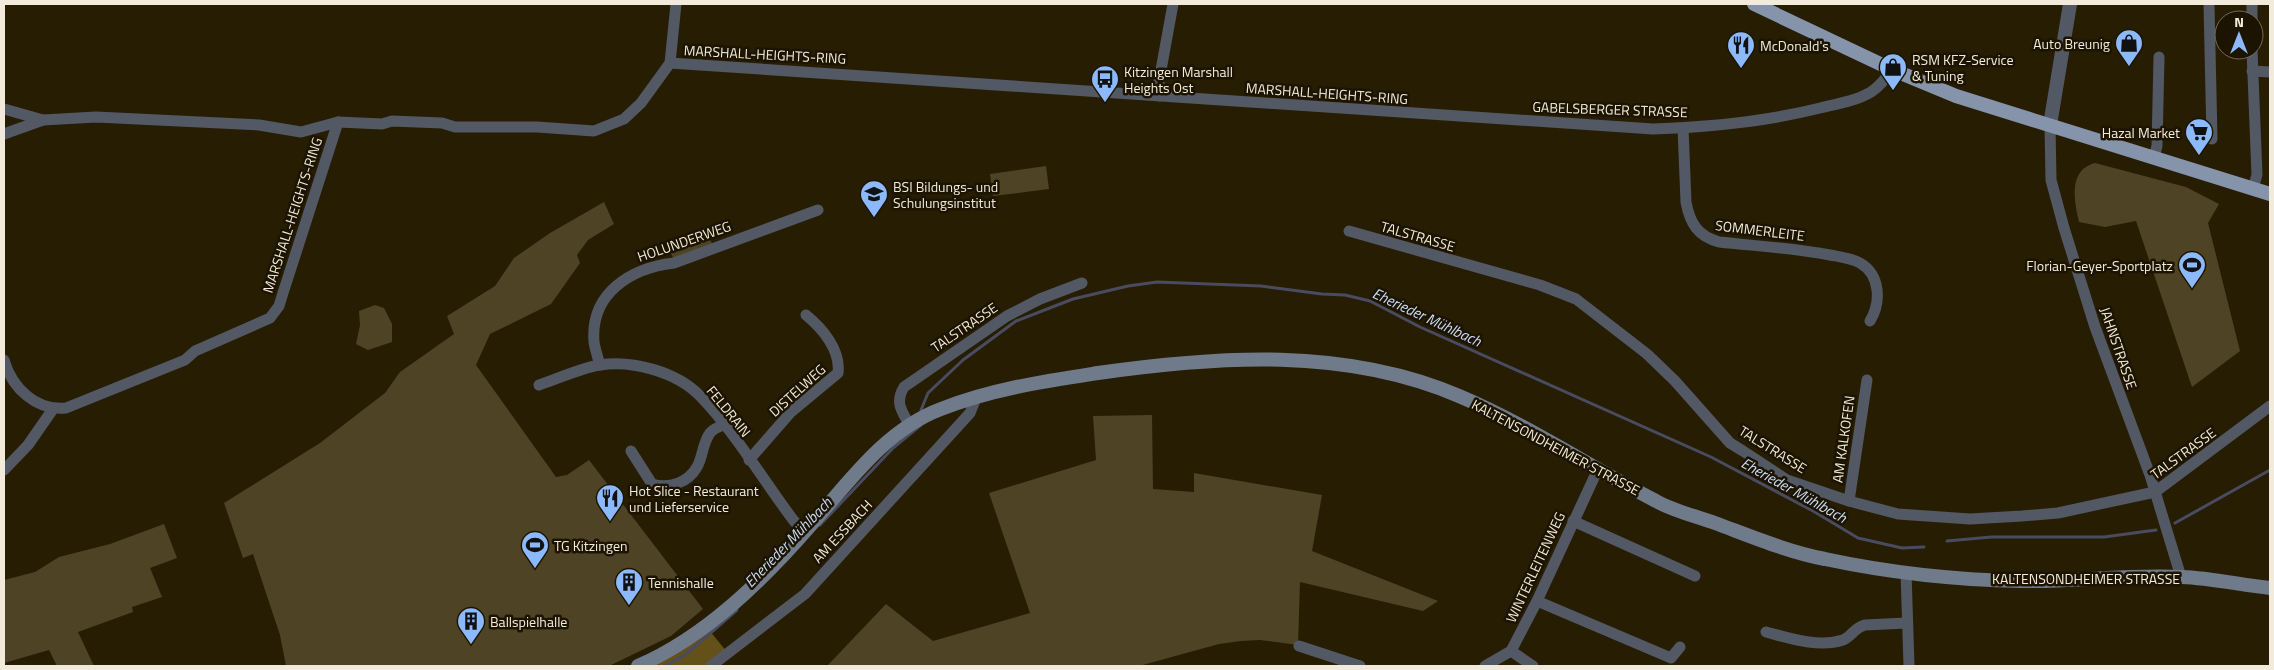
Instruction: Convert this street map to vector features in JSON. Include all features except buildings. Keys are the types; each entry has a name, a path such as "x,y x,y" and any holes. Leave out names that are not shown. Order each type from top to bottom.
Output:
{"main road":[{"path":"1754,4 1891,69 1956,96 2270,194"},
{"name":"KALTENSONDHEIMER STRASSE","path":"638,666 664,654 700,630 734,602 805,532 887,441 909,424 942,408 1055,379 1134,368 1246,360 1307,359 1354,365 1395,374 1457,395 1522,426 1660,504 1740,533 1822,559 1906,572 2018,581 2181,577 2270,588"}],"street":[{"path":"670,63 676,4"},
{"path":"1160,96 1159,81 1173,4"},
{"path":"2050,125 2070,4"},
{"path":"2209,4 2212,139"},
{"path":"2154,157 2157,146 2159,56"},
{"path":"2252,60 2257,175 2253,188"},
{"name":"MARSHALL-HEIGHTS-RING","path":"4,134 43,120 96,117 259,125 300,132 338,122 382,124 392,121 442,123 455,127 537,127 594,131 624,119 642,104 670,63 1493,119"},
{"name":"GABELSBERGER STRASSE","path":"1493,119 1598,127 1683,128 1768,120 1842,104 1870,93 1880,85 1891,69"},
{"path":"2252,71 2270,72"},
{"name":"MARSHALL-HEIGHTS-RING","path":"4,109 43,120"},
{"name":"MARSHALL-HEIGHTS-RING","path":"53,409 66,408 185,360 195,351 270,318 279,306 338,122"},
{"name":"JAHNSTRASSE","path":"2050,125 2051,180 2064,228 2095,326 2155,492 2181,577"},
{"name":"SOMMERLEITE","path":"1683,128 1686,202 1688,213 1697,231 1706,238 1719,242 1807,251 1861,264 1869,270 1879,302 1870,321"},
{"name":"HOLUNDERWEG","path":"600,365 594,342 599,308 608,294 620,282 652,266 674,263 818,210"},
{"name":"TALSTRASSE","path":"1349,232 1540,285 1576,299 1647,354 1730,442 1788,480 1849,501 1898,514 1970,519 2058,513 2155,492 2270,406"},
{"name":"TALSTRASSE","path":"909,424 898,405 898,396 904,387 1007,316 1040,299 1082,283"},
{"name":"DISTELWEG","path":"749,460 791,412 838,372 839,364 822,328 806,315"},
{"path":"4,360 7,371 20,390 29,398 53,409 28,445 4,470"},
{"name":"FELDRAIN","path":"539,385 600,365 630,365 650,369 675,379 699,394 794,521 805,532"},
{"name":"AM KALKOFEN","path":"1849,501 1867,380"},
{"name":"AM ESSBACH","path":"711,666 805,594 970,413 976,398"},
{"path":"631,451 652,484 664,487 672,486 690,476 698,467 704,442 711,431 723,425"},
{"name":"WINTERLEITENWEG","path":"1511,651 1537,601 1572,521 1598,469"},
{"path":"1572,521 1696,576"},
{"path":"1906,572 1906,623 1909,666"},
{"path":"1537,601 1671,658 1680,647"},
{"path":"1766,632 1805,642 1838,641 1848,637 1859,626 1906,623"},
{"path":"1300,646 1360,666"},
{"path":"1485,666 1511,651 1533,666"}],"shaded area":[{"name":"Florian-Geyer-Sportplatz","path":"2095,163 2186,187 2219,204 2208,223 2240,351 2192,387 2136,221 2105,227 2079,222 2075,196 2077,179 2080,172"},
{"path":"1046,166 1049,189 993,196 990,174"},
{"path":"604,202 614,224 588,240 577,255 580,263 551,304 490,334 476,365 556,477 567,475 589,460 703,609 671,636 609,666 286,666 280,635 253,554 243,558 224,503 320,443 385,393 400,372 454,334 447,316 495,286 514,258 550,233"},
{"path":"705,227 712,244 674,260 669,249 693,241 692,234"},
{"path":"375,305 384,308 392,324 392,342 368,350 356,344 360,325 359,311"},
{"path":"1152,415 1153,489 1194,492 1194,473 1322,495 1312,551 1438,601 1423,611 1300,582 1298,645 1260,640 1241,641 1219,644 1139,666 827,666 886,604 933,641 1030,613 989,493 1096,460 1093,416"},
{"path":"164,524 177,558 150,568 162,597 132,607 133,612 78,632 94,666 57,666 49,650 4,663 4,580 35,572 59,557 110,544"},
{"path":"709,630 727,652 707,666 646,666"}],"waterway":[{"name":"Eherieder Mühlbach","path":"921,410 928,393 963,360 1016,321 1073,299 1128,286 1157,282 1261,286 1345,295 1370,301 1420,327 1711,457 1813,511 1858,538 1902,548 1924,547"},
{"name":"Eherieder Mühlbach","path":"820,525 893,448 921,425"},
{"name":"Eherieder Mühlbach","path":"2175,523 2270,470"},
{"name":"Eherieder Mühlbach","path":"1947,541 1991,537 2104,537 2156,530"},
{"name":"Eherieder Mühlbach","path":"665,666 685,655 737,610"}],"place":[{"name":"Auto Breunig","path":"2129,67"},
{"name":"McDonald's","path":"1741,69"},
{"name":"RSM KFZ-Service & Tuning","path":"1893,91"},
{"name":"Kitzingen Marshall Heights Ost","path":"1105,103"},
{"name":"Hazal Market","path":"2199,156"},
{"name":"BSI Bildungs- und Schulungsinstitut","path":"874,218"},
{"name":"Florian-Geyer-Sportplatz","path":"2192,289"},
{"name":"Hot Slice - Restaurant und Lieferservice","path":"610,522"},
{"name":"TG Kitzingen","path":"535,569"},
{"name":"Tennishalle","path":"629,606"},
{"name":"Ballspielhalle","path":"471,645"}]}
